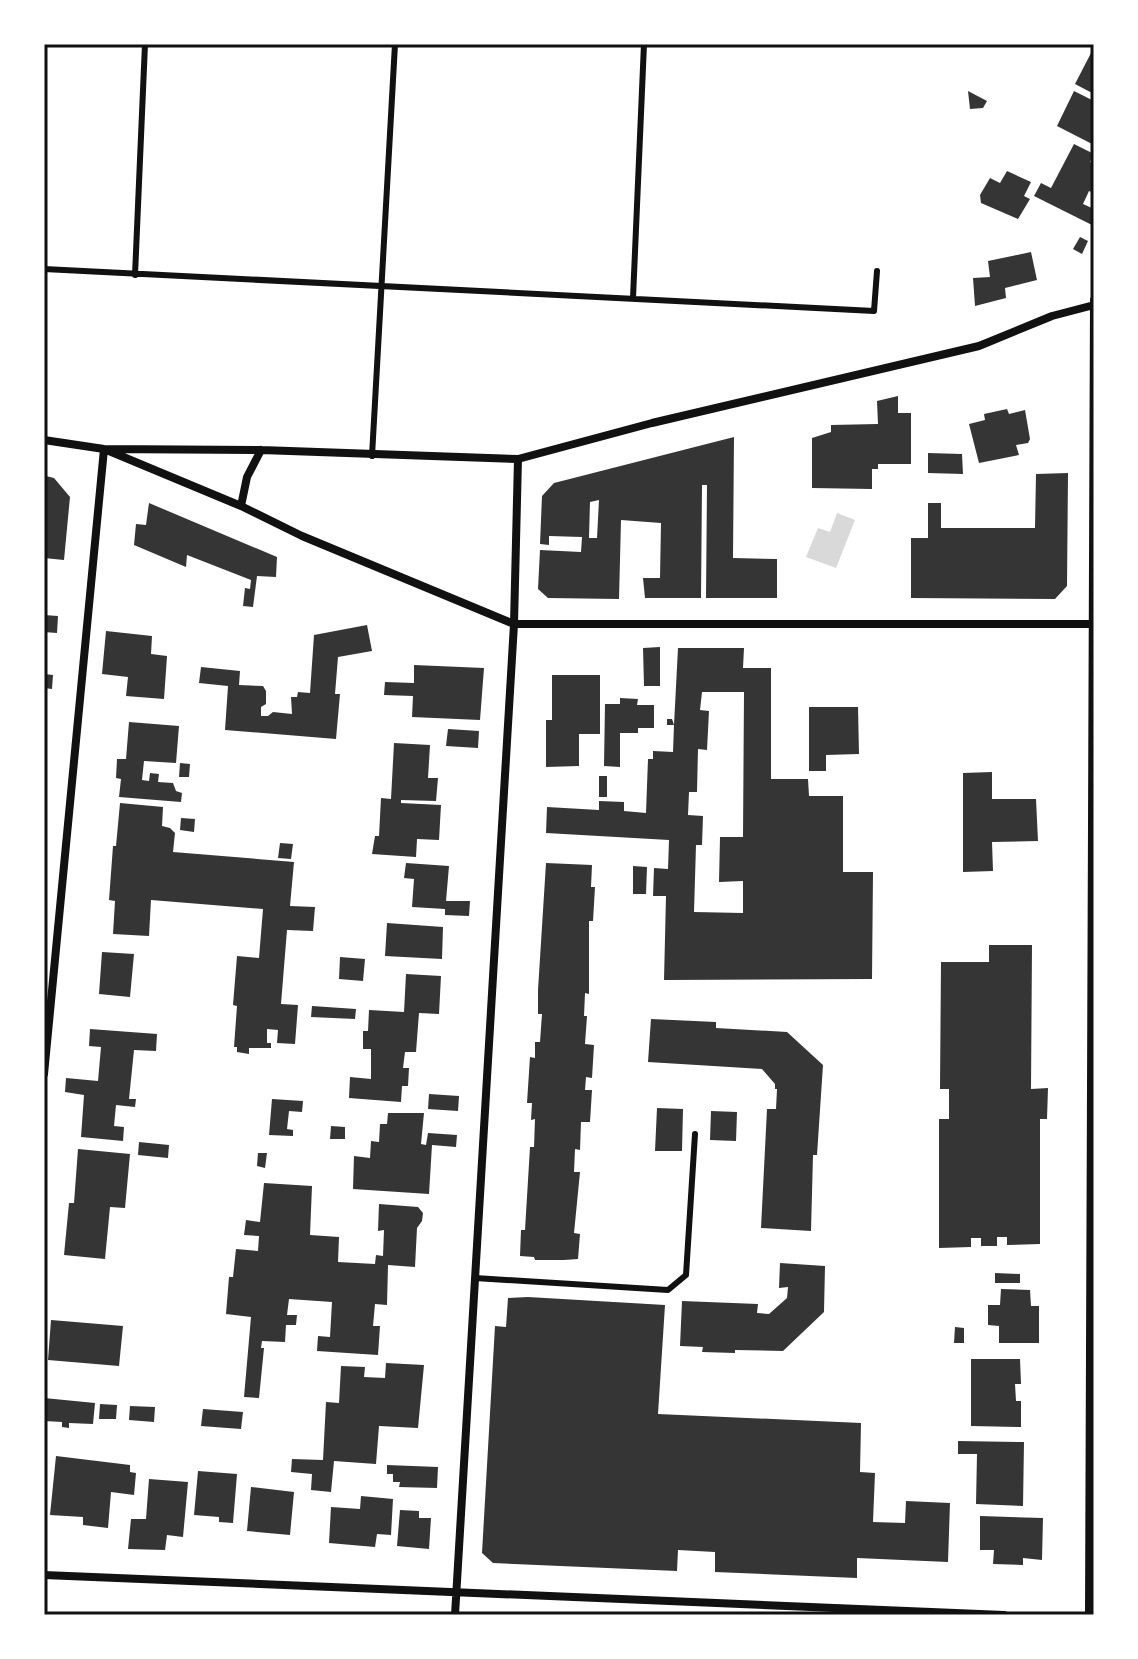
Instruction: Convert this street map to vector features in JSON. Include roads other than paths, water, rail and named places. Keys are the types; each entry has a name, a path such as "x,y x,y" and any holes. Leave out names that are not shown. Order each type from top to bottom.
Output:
{"street":[{"path":"44,440 104,449 261,450 518,459 652,423 979,346 1052,316 1094,303 1089,1615"},
{"path":"104,449 514,624 1093,624"},
{"path":"44,1074 104,449"},
{"path":"241,506 247,477 261,450"},
{"path":"455,1615 514,624 518,459"},
{"path":"44,1575 1004,1615"}],"lane":[{"path":"135,275 145,44"},
{"path":"372,456 395,44"},
{"path":"633,298 644,44"},
{"path":"44,269 874,311 877,271"},
{"path":"475,1278 668,1290 686,1275 695,1134"}]}
